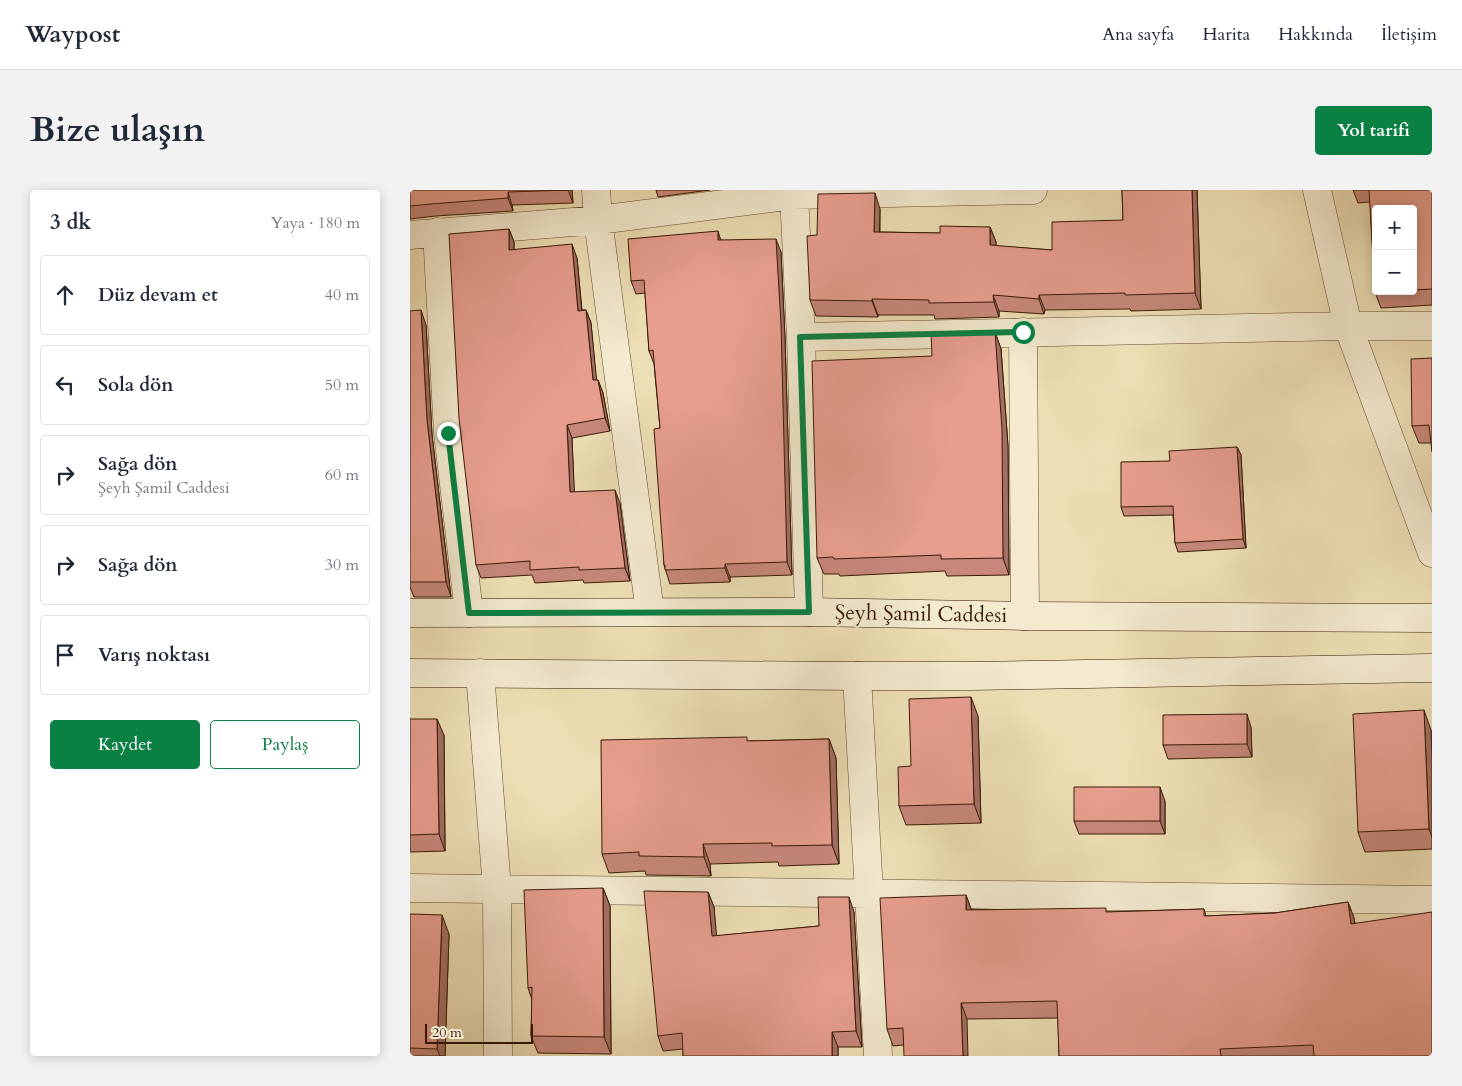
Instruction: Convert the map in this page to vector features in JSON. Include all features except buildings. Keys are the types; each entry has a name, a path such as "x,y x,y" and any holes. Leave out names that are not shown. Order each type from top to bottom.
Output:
{"street":[{"path":"596,190 598,220 650,612"},
{"path":"410,234 598,220 794,195 1033,190"},
{"path":"1317,190 1348,326 1432,553"},
{"path":"794,195 809,612"},
{"path":"437,232 448,433 469,613"},
{"path":"800,337 1432,326"},
{"path":"1023,332 1025,616"},
{"name":"Şeyh Şamil Caddesi","path":"410,613 809,612 1025,616 1432,618"},
{"path":"410,673 970,676 1432,668"},
{"path":"480,673 497,889 498,1056"},
{"path":"857,676 878,1056"},
{"path":"410,888 1432,900"}],"route":[{"path":"448,433 469,613 809,612 800,337 1023,332"}]}
